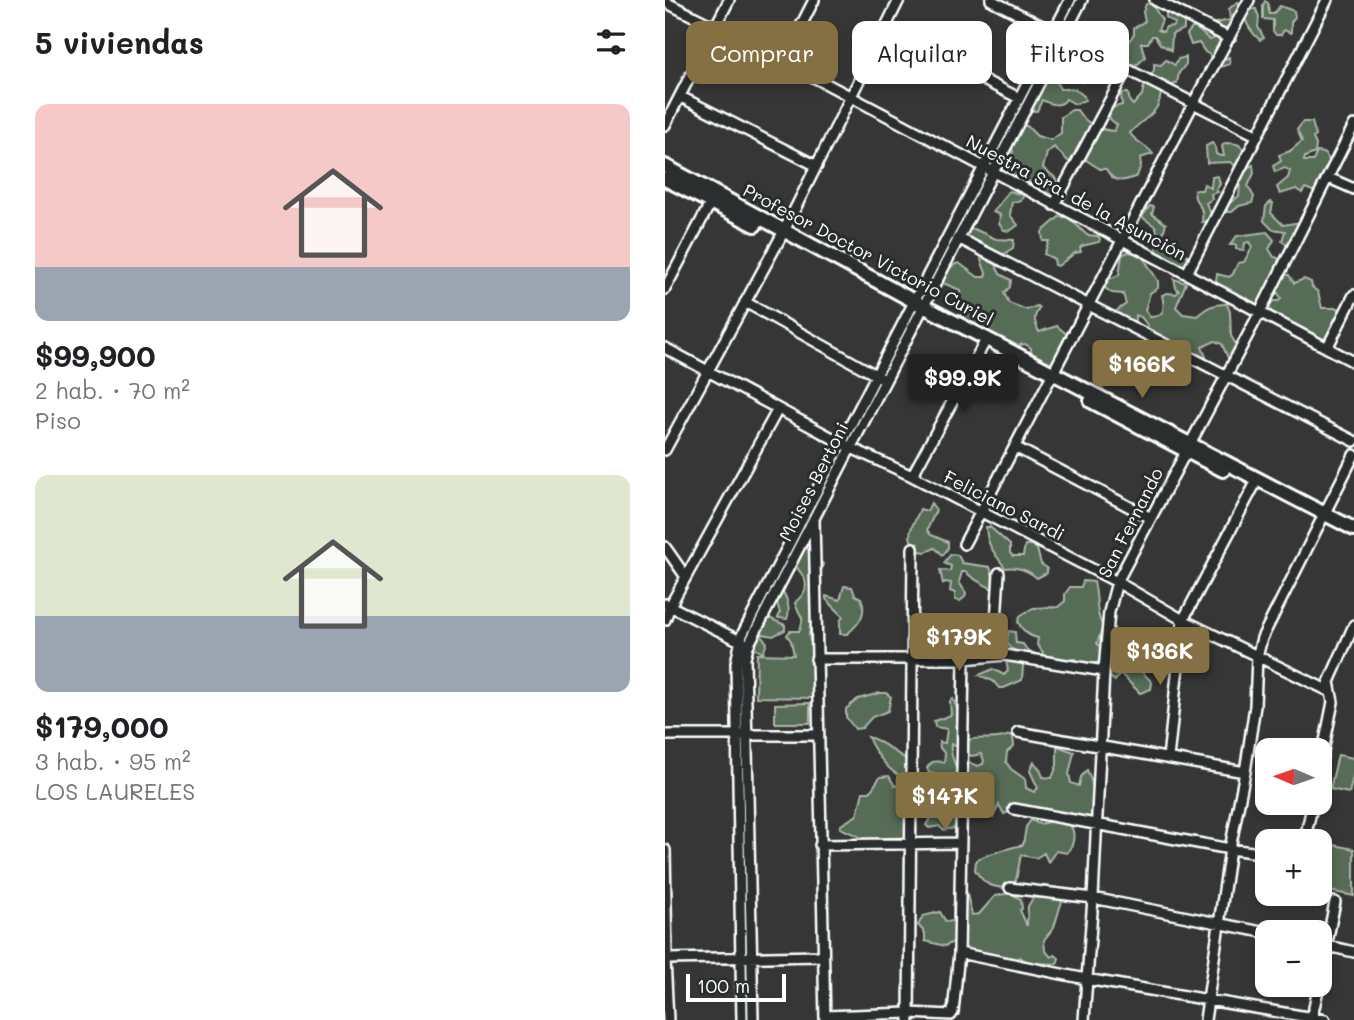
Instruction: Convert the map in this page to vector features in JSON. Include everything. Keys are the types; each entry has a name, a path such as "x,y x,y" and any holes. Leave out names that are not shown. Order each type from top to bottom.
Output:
{"main road":[{"name":"Profesor Doctor Victorio Curiel","path":"665,166 782,235 1323,517 1354,538"},
{"name":"Profesor Doctor Victorio Curiel","path":"665,179 782,235"},
{"name":"Profesor Doctor Victorio Curiel","path":"1188,447 1254,486 1354,529"}],"street":[{"path":"718,21 729,0"},
{"path":"803,21 814,0"},
{"path":"889,21 899,0"},
{"path":"991,0 1033,21"},
{"name":"Moises Bertoni","path":"1058,21 1070,0"},
{"name":"Moises Bertoni","path":"1070,21 1081,0"},
{"path":"1155,0 1229,38"},
{"path":"964,544 1249,0"},
{"path":"665,2 703,21"},
{"path":"1187,273 1322,2"},
{"path":"1129,72 1256,135"},
{"path":"665,125 687,84"},
{"name":"Nuestra Sra. de la Asunción","path":"826,84 1354,362"},
{"path":"665,450 782,235 858,84"},
{"path":"991,84 1019,98"},
{"name":"Moises Bertoni","path":"917,306 958,238 1026,84"},
{"name":"Moises Bertoni","path":"742,1020 736,663 810,503 845,444 988,170 1036,84"},
{"path":"1054,205 1119,84"},
{"path":"681,97 817,166"},
{"name":"San Fernando","path":"1084,1020 1104,671 1109,612 1117,582 1260,312 1354,125"},
{"path":"1329,178 1354,189"},
{"path":"665,289 711,202"},
{"path":"958,238 1354,441"},
{"path":"1327,348 1354,295"},
{"path":"745,302 880,377"},
{"path":"912,476 985,341"},
{"name":"Feliciano Sardi","path":"665,348 845,444 1117,582 1183,620 1329,691"},
{"path":"665,620 668,605 778,409"},
{"name":"Moises Bertoni","path":"753,1020 744,644 813,516 845,444"},
{"path":"1015,447 1151,518"},
{"path":"1205,1020 1230,849 1255,705 1257,657 1268,624 1354,455"},
{"path":"1168,758 1183,620 1254,486"},
{"path":"810,503 813,516 825,1018 951,1014 959,953 964,659"},
{"path":"665,547 686,577"},
{"path":"909,1017 913,548"},
{"path":"994,655 999,573"},
{"path":"668,605 744,644"},
{"path":"1326,738 1333,702 1329,682 1354,625"},
{"path":"816,659 964,659 1016,655 1104,671"},
{"path":"1018,732 1245,772"},
{"path":"665,735 818,735"},
{"path":"1014,809 1255,852"},
{"path":"820,845 960,843"},
{"path":"665,850 668,1020"},
{"path":"1010,888 1093,898 1255,930"},
{"path":"1330,920 1335,902"},
{"path":"1332,947 1354,952"},
{"path":"959,953 1086,979 1325,1020"},
{"path":"666,959 823,956"},
{"path":"1312,1017 1316,997"}],"green space":[{"path":"1265,1 1268,3 1269,14 1273,14 1280,6 1294,11 1291,33 1284,30 1281,35 1276,35 1273,31 1273,20 1263,19"},
{"path":"1237,2 1256,9 1258,27 1264,38 1260,40 1252,32 1245,15 1236,29 1236,40 1229,40 1215,52 1215,59 1223,60 1229,57 1230,64 1214,69 1205,76 1204,69 1210,55 1199,43 1191,45 1187,34 1192,28 1196,28 1210,40 1220,36 1212,24 1230,20 1229,9"},
{"path":"1151,3 1162,20 1158,30 1163,32 1166,27 1175,23 1166,18 1169,11 1184,22 1184,29 1172,34 1171,50 1160,44 1155,36 1152,36 1148,43 1141,43 1145,57 1138,64 1131,65 1129,41 1134,34 1134,28 1145,21 1143,12 1146,4"},
{"path":"1186,57 1186,64 1179,73 1177,83 1171,86 1150,77 1154,64 1161,65 1166,60 1175,65 1178,59"},
{"path":"1149,83 1161,91 1158,105 1151,115 1130,133 1153,154 1140,158 1141,165 1137,176 1116,179 1106,169 1100,169 1086,160 1069,162 1054,147 1047,153 1043,168 1057,183 1058,188 1050,194 1037,190 1025,179 997,169 998,159 1010,158 1013,152 1011,145 1021,126 1027,126 1037,136 1051,140 1061,133 1061,117 1077,110 1093,125 1114,131 1117,125 1110,119 1108,109 1122,105 1121,93 1128,93 1133,105 1142,95 1144,86"},
{"path":"1033,84 1058,84 1060,89 1075,89 1085,100 1075,104 1066,99 1061,104 1055,104 1042,100 1037,111 1020,110 1025,94 1030,92"},
{"path":"1303,122 1312,122 1316,136 1313,138 1315,153 1305,157 1304,161 1313,161 1317,152 1325,155 1330,162 1318,193 1305,188 1302,193 1296,189 1280,194 1277,187 1288,178 1290,171 1285,168 1275,172 1273,166 1281,161 1279,155 1290,151 1302,141 1297,130"},
{"path":"1212,143 1216,154 1220,156 1224,156 1222,146 1225,143 1240,146 1245,155 1237,168 1231,162 1207,163 1206,146"},
{"path":"1253,165 1254,173 1248,186 1254,197 1252,203 1227,212 1227,205 1239,196 1242,174"},
{"path":"1218,176 1218,192 1211,194 1212,199 1206,203 1212,216 1208,221 1202,222 1195,190 1202,190 1204,184 1211,188 1212,177"},
{"path":"1009,191 1024,195 1021,201 1012,202 1010,215 1018,225 1010,231 1004,230 999,224 1000,215 993,212"},
{"path":"1271,202 1271,213 1283,225 1301,222 1289,247 1282,241 1285,231 1272,229 1264,221 1266,206"},
{"path":"1150,206 1154,207 1152,214 1166,224 1161,239 1167,249 1188,255 1189,262 1184,269 1160,261 1156,247 1156,227 1142,217"},
{"path":"1059,217 1068,217 1087,235 1098,236 1100,239 1099,242 1082,246 1081,252 1075,253 1058,266 1055,265 1054,259 1044,254 1049,241 1043,241 1042,232"},
{"path":"974,229 996,239 1014,240 1013,248 1000,258 997,268 1000,274 1011,280 1010,287 1004,293 1009,303 1027,310 1037,306 1039,308 1035,320 1039,332 1057,326 1070,337 1073,347 1067,350 1046,380 1029,366 1031,348 1025,344 1020,345 1011,359 1003,359 993,352 999,340 997,336 992,337 972,323 966,322 961,314 960,290 943,283 948,270 959,263 978,277 985,277 981,260 984,246 965,238 968,230"},
{"path":"1267,232 1274,240 1269,249 1274,257 1278,258 1278,265 1261,302 1253,304 1241,295 1215,287 1217,274 1229,277 1233,274 1238,263 1244,262 1252,247 1249,242 1245,243 1244,250 1230,245 1237,236"},
{"path":"1128,252 1141,254 1158,281 1158,288 1150,293 1145,310 1150,317 1163,311 1162,295 1176,294 1179,291 1174,279 1186,283 1176,307 1183,314 1197,316 1218,304 1227,304 1231,336 1237,346 1231,358 1228,358 1222,344 1215,341 1202,347 1206,357 1188,364 1165,354 1160,339 1146,331 1148,326 1141,317 1136,315 1133,326 1129,327 1120,314 1115,312 1126,304 1123,294 1112,293 1105,288 1106,280 1119,275 1122,255"},
{"path":"1282,275 1289,275 1294,283 1304,279 1311,282 1318,292 1322,308 1338,308 1342,312 1327,339 1319,340 1314,333 1298,334 1282,320 1282,316 1272,314 1269,305 1281,298 1276,290"},
{"path":"931,503 936,510 927,530 931,535 948,542 948,548 943,555 935,548 926,552 919,551 910,536 920,509 927,511"},
{"path":"986,527 990,527 1010,545 1010,553 1013,556 1023,556 1025,545 1037,549 1047,573 1037,578 1022,569 1005,568 990,545"},
{"path":"794,543 803,544 823,564 817,586 813,625 809,633 810,641 816,646 812,655 812,698 756,697 757,654 794,655 787,635 790,631 799,631 802,618 795,603 803,594 806,583 787,552"},
{"path":"951,554 958,555 962,563 990,567 993,577 998,581 997,592 962,572 959,582 966,593 965,597 960,601 955,600 955,593 950,591 951,583 943,584 940,570 950,571 951,566 944,563"},
{"path":"1083,581 1094,582 1103,627 1097,643 1103,652 1103,660 1089,666 1076,659 1070,663 1060,658 1038,657 1021,653 1009,647 1009,631 1015,632 1016,643 1023,644 1027,650 1040,656 1043,652 1037,645 1038,638 1022,628 1018,622 1020,616 1033,608 1058,607 1065,601 1065,594 1070,587 1081,587"},
{"path":"844,586 852,587 855,595 861,598 863,614 847,634 840,634 843,616 826,596 840,600"},
{"path":"780,588 788,603 787,619 778,618 780,613 776,600 768,613 769,618 785,625 785,630 773,636 763,634 767,643 763,653 756,649 748,651"},
{"path":"1142,653 1142,672 1152,682 1151,689 1140,693 1120,673 1115,681 1107,675 1107,666 1125,662"},
{"path":"1006,660 1020,661 1023,665 1022,680 999,688 993,681 979,675 993,669 1004,675 1008,671"},
{"path":"880,693 891,697 888,711 872,717 862,728 855,729 846,717 846,709 858,699"},
{"path":"953,699 961,718 955,726 960,733 958,746 951,744 958,775 954,779 929,773 927,768 934,762 944,762 945,754 939,742 945,743 947,729 935,727 934,721 951,715 950,701"},
{"path":"810,703 810,723 775,723 775,704"},
{"path":"1010,735 1013,737 1014,746 1007,752 1006,762 1025,779 1026,788 1034,792 1038,788 1030,771 1034,762 1043,777 1052,778 1057,765 1057,746 1074,752 1069,774 1071,783 1079,786 1081,777 1087,770 1094,795 1090,820 1027,814 1024,805 1022,809 1013,804 1010,805 1009,812 1004,814 999,805 993,817 967,803 967,800 980,805 992,797 987,792 967,794 964,789 966,765 970,763 978,766 983,764 984,760 981,754 972,756 963,753 967,740"},
{"path":"868,737 911,761 907,777 890,769"},
{"path":"1338,755 1354,758 1354,773 1349,793 1332,789"},
{"path":"889,776 895,786 904,784 905,794 909,796 910,840 869,841 840,828 857,815 863,792 870,792 880,777"},
{"path":"936,781 946,784 958,805 959,825 955,828 943,830 939,826 929,828 926,825 931,817 927,813 927,807 932,804 926,794 926,788"},
{"path":"1031,820 1039,824 1056,820 1068,823 1073,837 1067,853 1056,851 1048,862 1044,853 1036,858 1021,855 1016,880 1011,888 994,887 982,880 975,870 976,860 1023,845 1026,827"},
{"path":"1332,845 1354,849 1354,896 1332,891"},
{"path":"965,886 972,915 979,914 995,896 1010,893 1021,899 1020,910 1027,926 1028,906 1033,898 1054,896 1062,901 1054,927 1044,940 1045,950 1051,957 1055,955 1059,958 1057,964 1033,963 1020,957 1011,962 965,953 955,941 945,946 925,941 925,933 918,925 923,916 940,912 946,922 953,921 953,905 962,902"}]}
